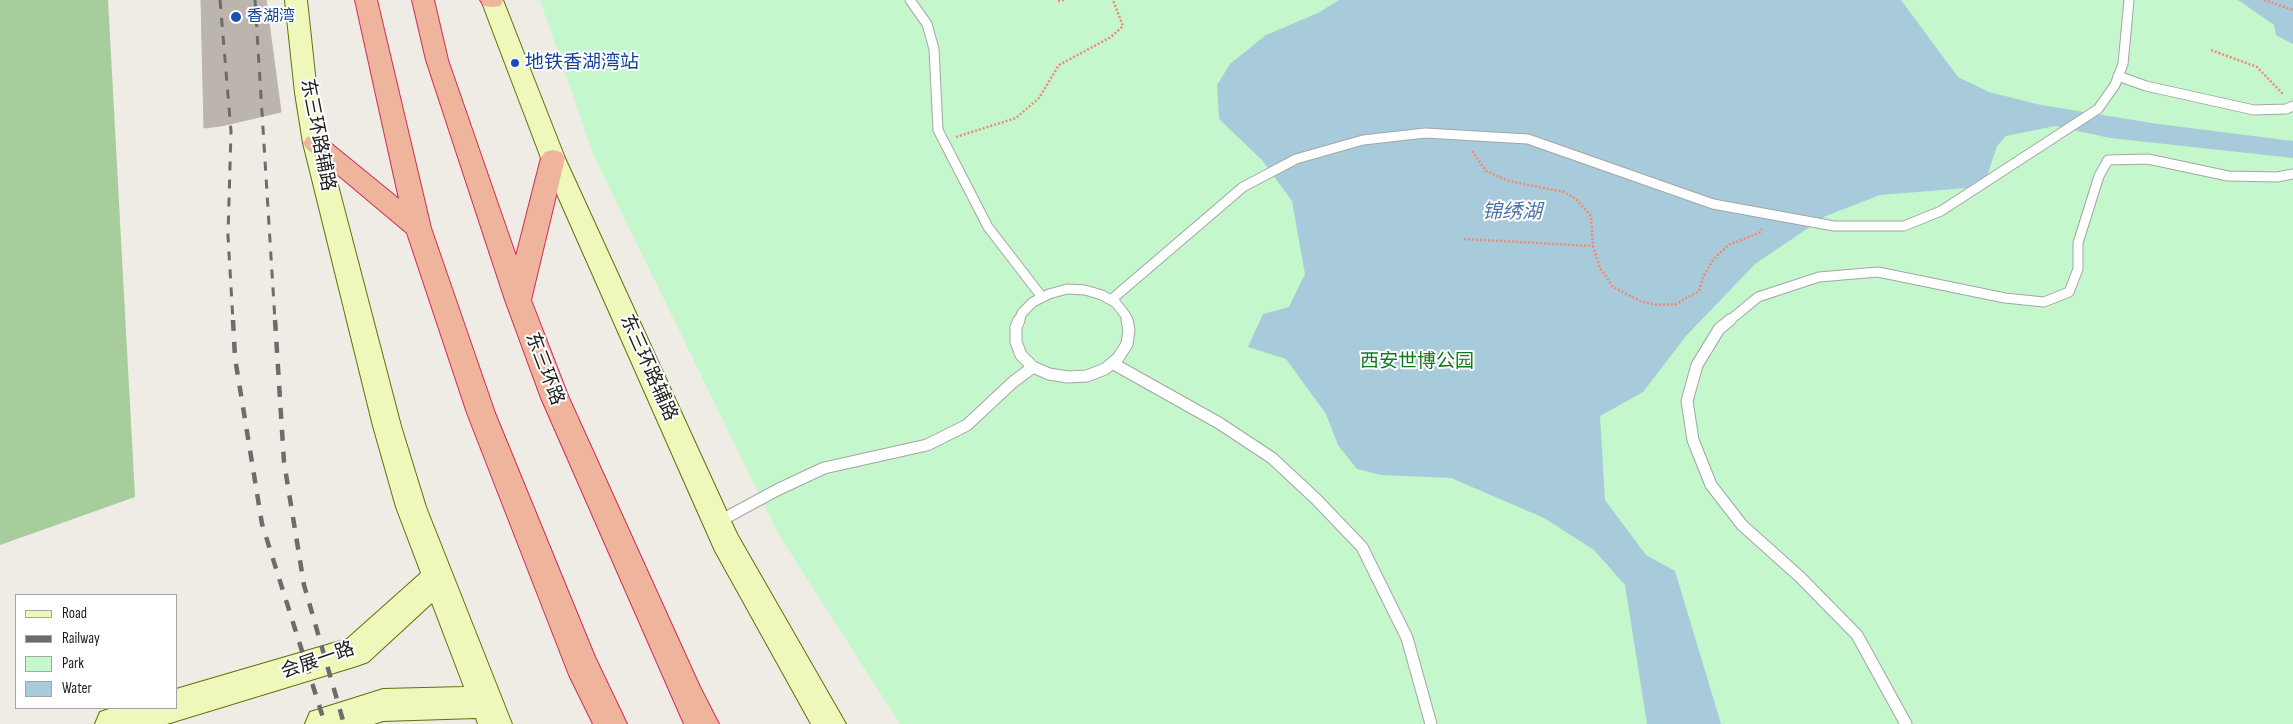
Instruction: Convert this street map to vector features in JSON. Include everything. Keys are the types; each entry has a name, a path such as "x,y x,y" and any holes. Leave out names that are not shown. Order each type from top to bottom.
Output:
{"highway":[{"path":"366,0 418,228 481,413 581,664 610,724"},
{"name":"东三环路","path":"423,0 437,60 518,300 555,398 688,698 702,724"},
{"path":"315,143 418,228"},
{"path":"518,300 553,158"}],"main road":[{"name":"东三环路辅路","path":"296,0 306,93 315,143 386,426 411,507 491,713"},
{"name":"东三环路辅路","path":"492,0 553,158 717,523 829,724"},
{"name":"会展一路","path":"178,704 356,651 438,577"},
{"path":"322,724 383,705 491,713"},
{"path":"112,724 164,709"}],"lane":[{"path":"910,0 927,24 934,49 938,130 988,226 1042,297"},
{"path":"1111,300 1243,187 1296,159 1362,140 1425,133 1528,139 1713,204 1834,226 1904,226 1942,211 2098,110 2108,98 2123,64 2129,0"},
{"path":"2118,76 2146,86 2254,110 2286,109 2293,106"},
{"path":"1906,724 1857,634 1800,577 1742,525 1711,485 1693,440 1687,401 1697,365 1719,329 1758,297 1819,277 1878,272 2005,298 2044,302 2069,292 2078,269 2078,243 2098,176 2108,160 2148,159 2228,176 2277,177 2293,174"},
{"path":"1067,289 1085,290 1111,300 1126,316 1130,330 1127,344 1118,358 1105,369 1087,376 1068,377 1049,374 1033,367 1021,355 1016,342 1016,327 1022,313 1033,302 1067,289"},
{"path":"1112,363 1219,423 1272,458 1316,499 1362,547 1384,587 1407,638 1431,724"},
{"path":"717,523 777,490 824,468 927,445 967,425 1033,367"}],"path":[{"path":"1058,2 1064,0"},
{"path":"944,141 1016,118 1038,98 1059,65 1111,37 1123,26 1114,0"},
{"path":"2264,0 2293,10"},
{"path":"2210,50 2257,67 2286,98"},
{"path":"1467,136 1473,154 1486,171 1509,181 1564,192 1576,199 1591,216 1593,246 1600,268 1613,286 1640,301 1658,305 1676,304 1699,291 1703,277 1712,260 1728,245 1759,233 1765,222 1766,214"},
{"path":"1464,239 1593,246"}],"green space":[{"path":"0,0 108,0 135,497 0,545"},
{"name":"西安世博公园","path":"540,0 2293,0 2293,724 900,724 779,535 593,154"}],"water":[{"name":"锦绣湖","path":"1339,0 1901,0 1958,77 1989,92 2041,105 2158,124 2293,141 2293,158 2110,138 2055,126 2006,136 1997,146 1987,176 1967,188 1880,195 1826,216 1755,264 1686,336 1643,392 1600,416 1605,500 1646,555 1675,571 1721,724 1647,724 1625,585 1594,550 1544,518 1451,478 1381,475 1357,469 1338,445 1326,414 1286,359 1248,347 1263,314 1289,307 1305,274 1292,201 1262,160 1219,119 1217,85 1230,64 1266,35 1318,13"},
{"path":"2238,0 2293,0 2293,44 2276,35 2274,25"}],"building":[{"name":"香湖湾","path":"201,0 266,0 281,112 221,126 204,128"}],"railway":[{"path":"220,0 231,131 228,236 233,321"},
{"path":"255,0 275,321"},
{"path":"233,320 235,358 262,524 325,724"},
{"path":"275,320 284,462 304,585 344,724"}],"place":[{"name":"香湖湾","path":"236,17"},
{"name":"地铁香湖湾站","path":"515,63"}]}
